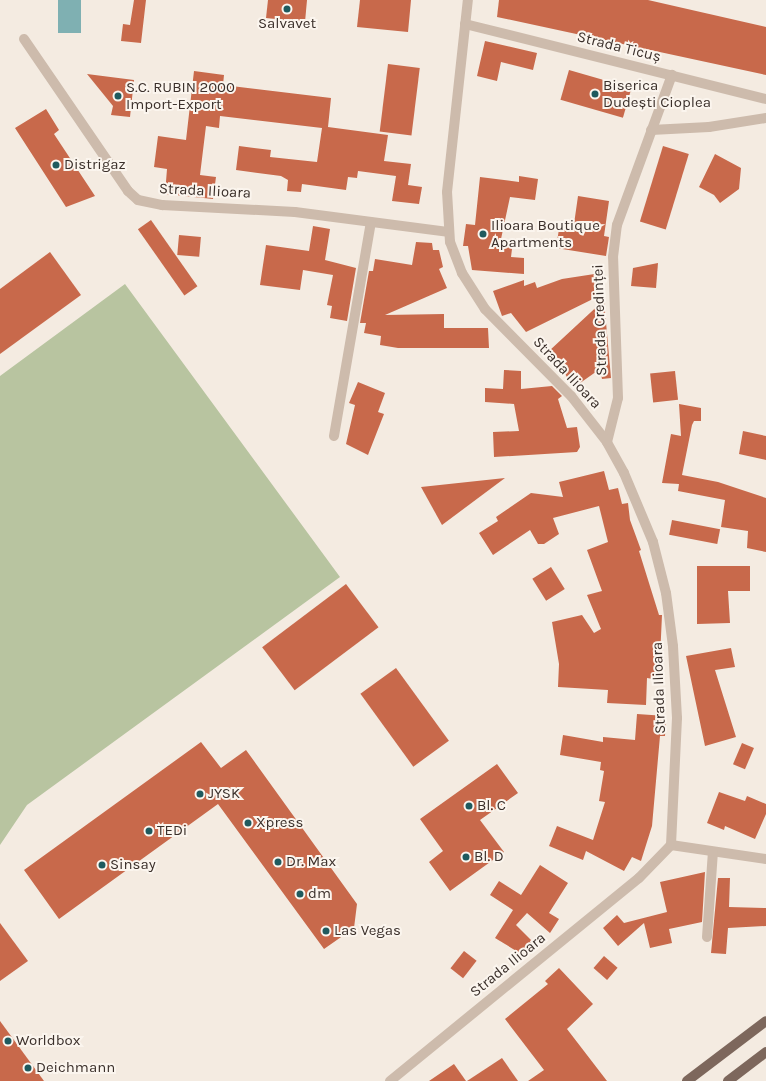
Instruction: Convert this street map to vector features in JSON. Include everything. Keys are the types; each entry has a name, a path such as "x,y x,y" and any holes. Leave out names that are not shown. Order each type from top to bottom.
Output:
{"main road":[{"path":"687,1081 766,1021"},
{"path":"728,1081 766,1052"}],"street":[{"name":"Strada Ilioara","path":"390,1081 639,878 671,845 677,718 666,593 642,515 607,442 571,396 485,309 462,273 448,232 447,192 468,0"},
{"name":"Strada Ticuș","path":"465,24 766,99"},
{"name":"Strada Ilioara","path":"24,39 128,191 138,200 162,205 265,209 448,232"},
{"name":"Strada Credinței","path":"607,442 618,398 614,241 623,202 672,75"},
{"path":"651,130 709,127 766,118"},
{"path":"334,436 371,222"},
{"path":"671,845 766,859"},
{"path":"707,937 713,852"}],"green space":[{"path":"125,284 340,577 27,805 0,845 0,376"}],"water":[{"path":"58,0 81,0 81,33 58,33"}],"building":[{"path":"134,0 146,0 141,43 121,41 123,24 130,25"},
{"name":"Salvavet","path":"268,0 307,0 305,22 266,18"},
{"path":"360,0 411,0 408,32 357,27"},
{"path":"499,0 648,0 766,27 766,75 497,17"},
{"path":"485,41 537,53 533,70 501,62 497,81 477,76"},
{"path":"388,64 420,68 411,135 380,131"},
{"name":"Biserica Dudești Cioplea","path":"569,70 631,88 623,118 560,100"},
{"path":"194,71 224,75 223,85 331,98 328,127 388,135 384,161 411,164 408,185 422,187 419,204 392,201 396,176 358,171 357,178 348,177 346,190 302,184 301,192 287,191 288,180 281,176 236,170 239,146 271,150 270,157 317,162 322,128 220,116 219,128 206,126 200,175 216,177 213,199 165,194 167,169 154,167 158,136 186,140"},
{"name":"S.C. RUBIN 2000 Import-Export","path":"87,74 134,80 130,117 111,115 113,106"},
{"name":"Distrigaz","path":"46,109 59,130 54,134 95,196 66,207 15,128"},
{"path":"663,146 689,154 666,229 640,222"},
{"path":"715,154 741,168 739,189 720,203 714,195 699,187"},
{"path":"519,176 538,179 535,200 510,197 501,239 513,241 511,257 524,258 524,274 472,270 468,246 463,246 466,224 475,225 480,177 519,182"},
{"path":"578,196 609,201 604,236 609,237 606,256 556,248 559,229 573,231"},
{"path":"151,220 197,286 184,296 138,229"},
{"path":"313,226 330,229 325,260 356,268 347,321 330,318 332,306 327,305 333,275 303,270 300,290 260,285 266,245 309,251"},
{"path":"179,235 201,237 199,257 177,255"},
{"path":"416,242 432,243 433,250 439,250 443,267 439,269 447,288 385,315 444,314 444,328 488,328 489,348 398,348 380,345 381,336 364,333 366,323 360,323 369,271 373,271 375,259 412,265"},
{"path":"50,252 81,295 0,354 0,289"},
{"path":"658,263 656,288 631,286 633,268"},
{"path":"601,273 603,294 526,332 511,313 502,316 493,291 524,280 524,286 535,282 537,288 562,279"},
{"path":"604,300 611,378 602,379 600,369 573,388 563,370 568,366 549,351"},
{"path":"504,370 521,371 521,389 552,386 562,396 558,399 567,428 577,427 580,447 577,452 494,457 493,432 519,431 514,404 485,402 485,388 503,389"},
{"path":"675,371 678,400 653,402 650,374"},
{"path":"358,382 385,393 378,412 384,414 368,455 346,444 355,405 349,403"},
{"path":"679,404 701,408 701,421 694,421 692,425 682,475 718,482 766,498 766,552 747,548 748,531 721,527 725,500 678,491 679,484 662,483 671,434 681,436"},
{"path":"743,431 766,436 766,460 739,454"},
{"path":"604,471 609,490 618,488 622,504 628,503 630,520 641,550 639,551 659,615 662,615 659,680 647,678 646,705 607,703 608,690 558,687 559,664 552,622 582,615 594,633 601,629 587,595 602,591 587,550 608,542 599,506 553,518 559,534 544,544 538,544 530,530 493,555 479,533 498,521 496,517 531,493 563,497 559,482"},
{"path":"505,478 442,525 421,487"},
{"path":"672,520 720,529 717,544 669,535"},
{"path":"697,566 750,566 750,591 728,591 730,623 697,624"},
{"path":"551,567 565,589 546,601 532,579"},
{"path":"346,584 378,627 295,690 262,647"},
{"path":"731,648 735,667 715,670 736,737 705,746 686,656"},
{"path":"396,668 449,741 413,767 360,694"},
{"path":"637,714 666,716 665,736 660,736 652,826 641,861 632,857 624,871 586,851 583,860 549,846 557,826 593,840 605,802 599,801 604,771 600,770 601,762 560,755 563,735 603,742 603,737 635,740"},
{"path":"201,742 221,768 246,750 357,904 354,928 324,949 218,804 59,919 24,870"},
{"path":"742,743 754,748 745,769 733,764"},
{"path":"497,764 518,793 480,820 504,852 450,891 429,862 443,851 420,819"},
{"path":"719,792 745,801 747,796 766,804 766,814 755,839 725,826 724,830 707,823"},
{"path":"540,865 568,883 549,913 559,919 550,933 527,913 516,925 532,941 523,955 495,938 513,910 490,895 499,881 521,895"},
{"path":"705,872 702,922 669,929 672,943 650,948 644,923 618,946 603,928 617,915 624,923 667,912 660,882"},
{"path":"718,878 730,878 729,907 766,908 766,926 728,928 726,954 711,953"},
{"path":"0,923 28,961 0,981"},
{"path":"464,951 477,961 463,978 450,968"},
{"path":"604,956 618,968 607,980 594,968"},
{"path":"559,968 593,1004 567,1029 607,1081 528,1081 544,1070 505,1019 548,984 545,981"},
{"path":"0,1021 44,1081 0,1081"},
{"path":"502,1058 518,1081 467,1081"},
{"path":"454,1064 466,1081 429,1081"}],"place":[{"name":"Salvavet","path":"287,9"},
{"name":"Biserica Dudești Cioplea","path":"595,94"},
{"name":"S.C. RUBIN 2000 Import-Export","path":"118,96"},
{"name":"Distrigaz","path":"56,165"},
{"name":"Ilioara Boutique Apartments","path":"483,234"},
{"name":"JYSK","path":"200,794"},
{"name":"Bl. C","path":"469,806"},
{"name":"Xpress","path":"248,823"},
{"name":"TEDi","path":"149,831"},
{"name":"Bl. D","path":"466,857"},
{"name":"Dr. Max","path":"278,862"},
{"name":"Sinsay","path":"102,865"},
{"name":"dm","path":"300,894"},
{"name":"Las Vegas","path":"326,931"},
{"name":"Worldbox","path":"8,1041"},
{"name":"Deichmann","path":"28,1068"}]}
